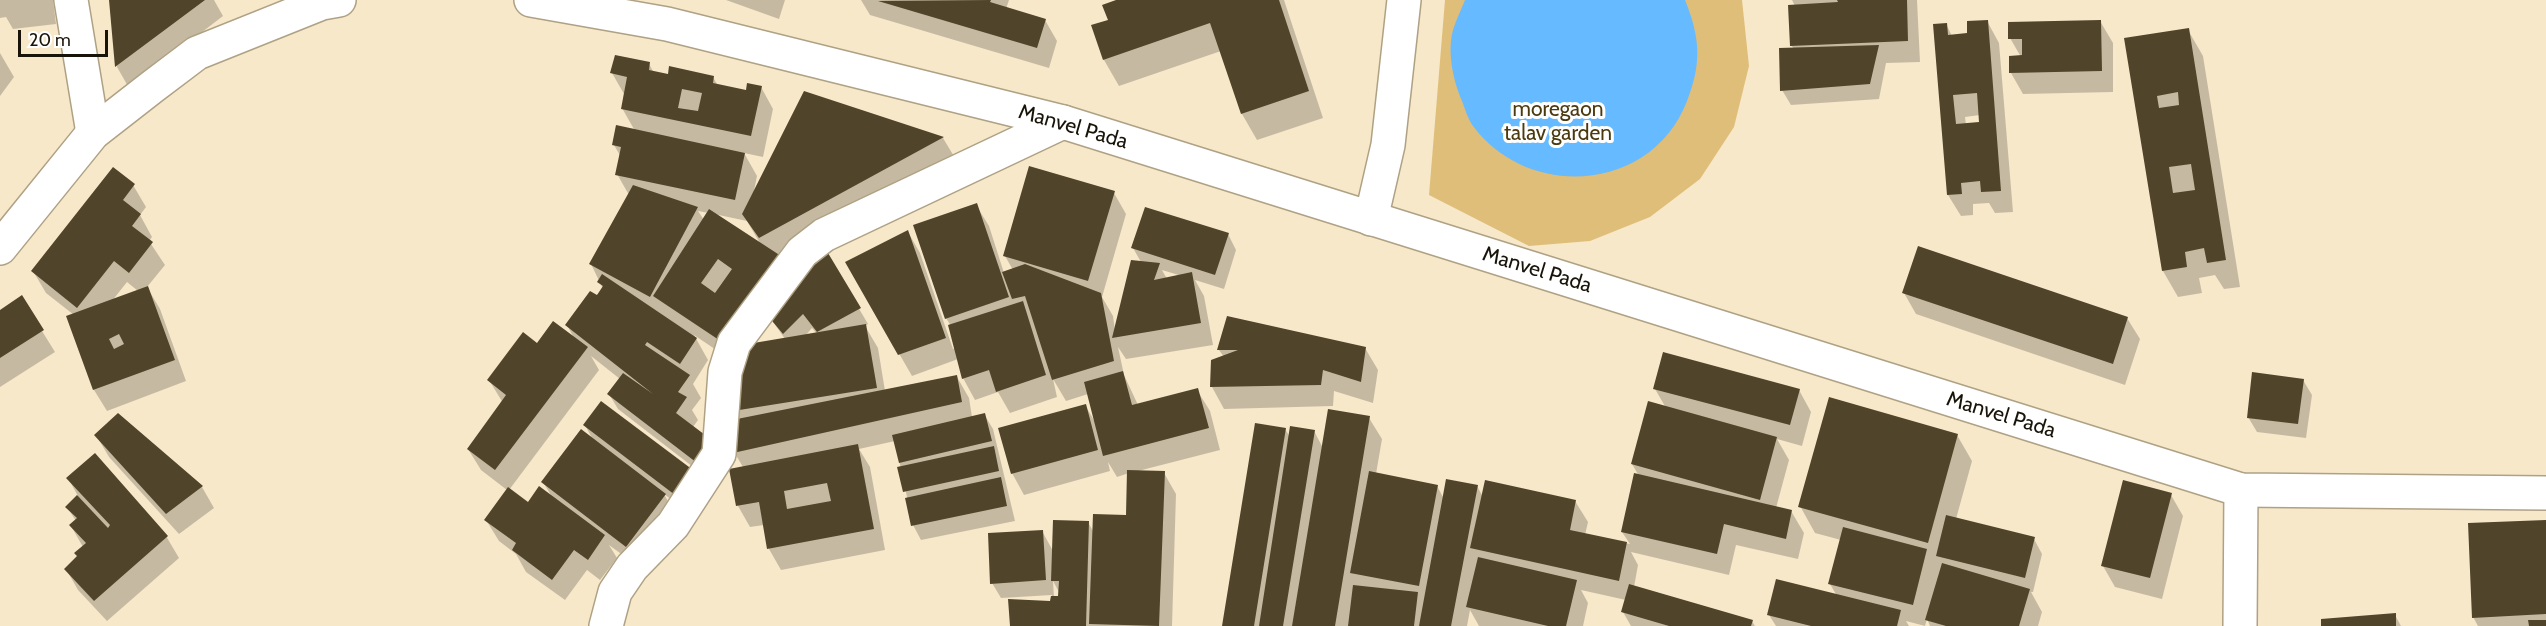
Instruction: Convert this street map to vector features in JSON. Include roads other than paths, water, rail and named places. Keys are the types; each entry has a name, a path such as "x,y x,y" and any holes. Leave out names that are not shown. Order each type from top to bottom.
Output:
{"main road":[{"path":"71,0 93,133"},
{"path":"0,248 93,133 197,53 322,3 339,0"},
{"name":"Manvel Pada","path":"531,0 667,24 1063,122 2241,490 2546,493"},
{"path":"1371,219 1388,146 1404,0"},
{"path":"606,626 615,592 632,567 673,525 720,454 725,372 734,343 802,252 824,235 1063,122"},
{"path":"2240,626 2238,550 2241,490"}],"water":[{"path":"1465,0 1685,0 1694,26 1697,50 1695,74 1687,101 1670,131 1647,154 1619,168 1589,176 1557,175 1526,167 1497,150 1473,126 1459,93 1452,66 1451,39"}],"park label":[{"name":"moregaon talav garden","path":"1558,122"}]}
